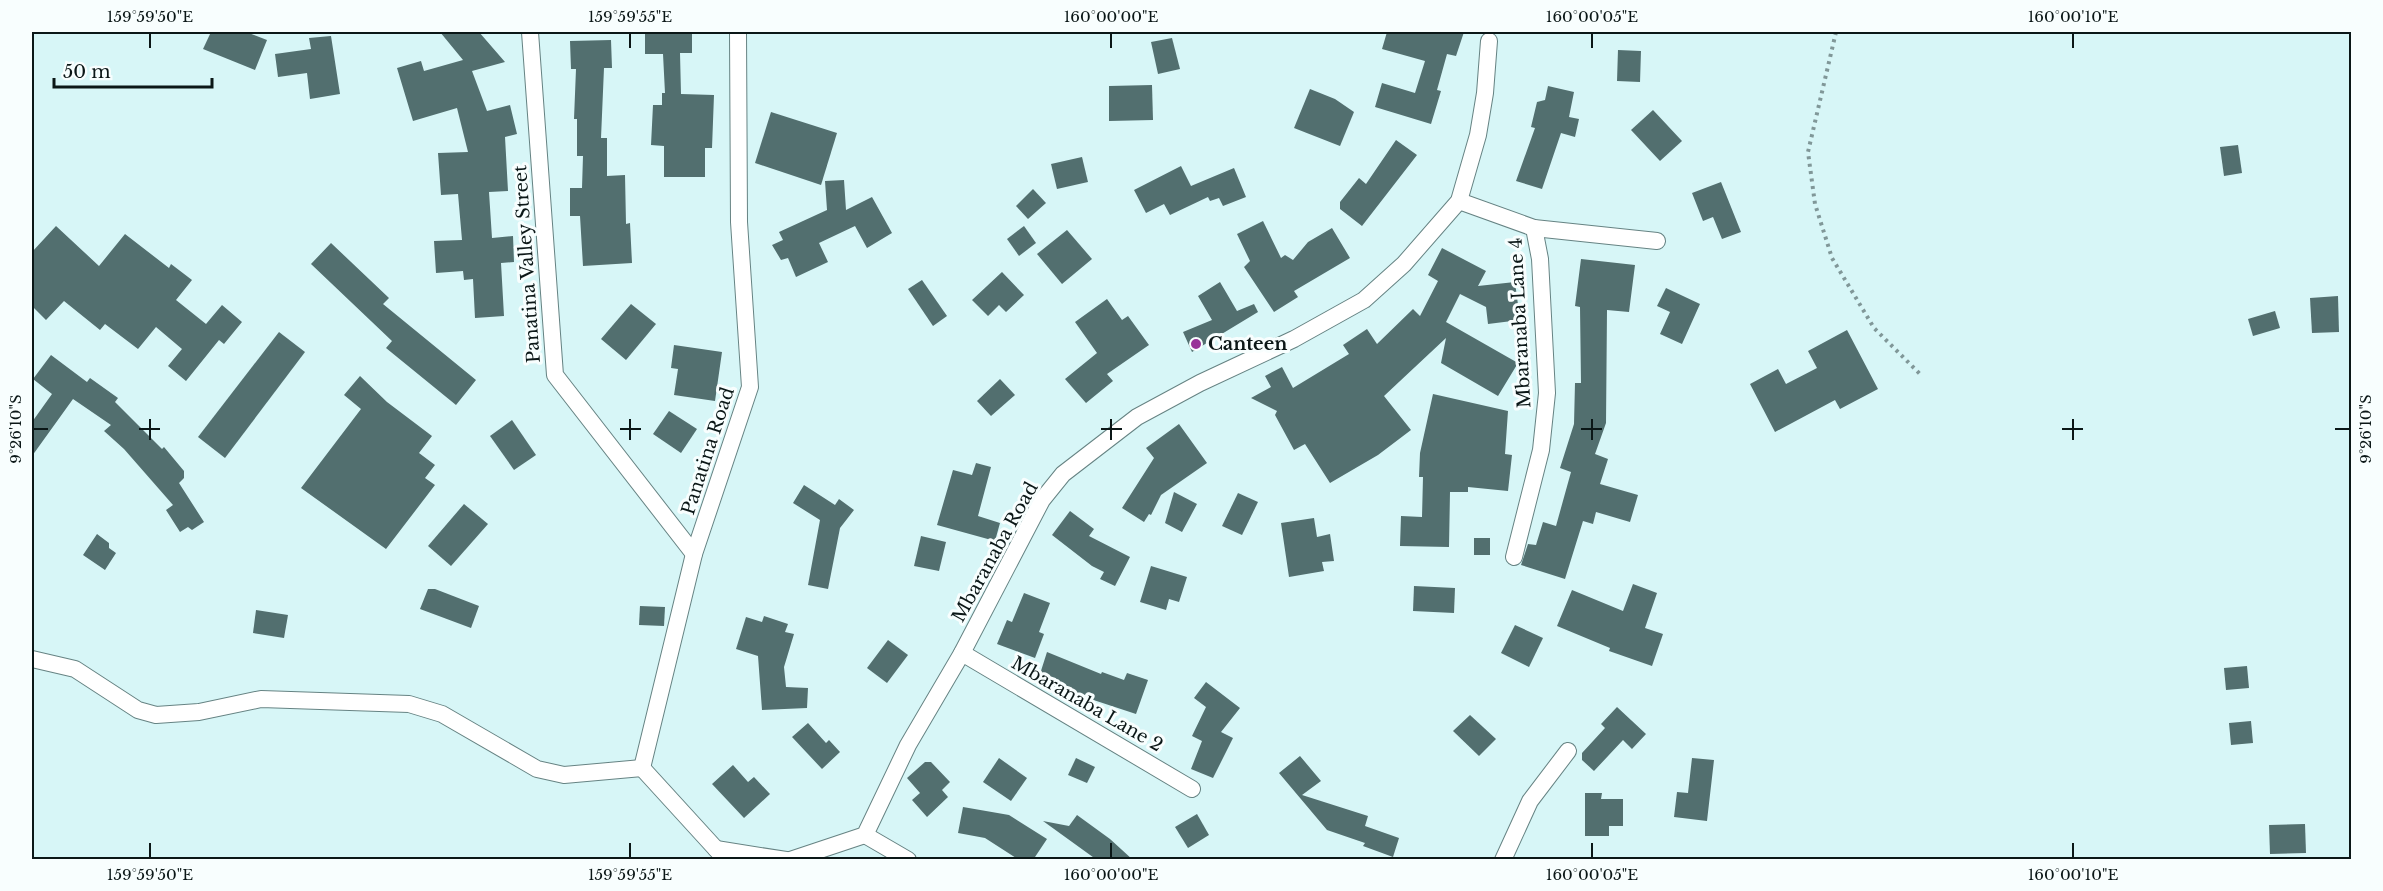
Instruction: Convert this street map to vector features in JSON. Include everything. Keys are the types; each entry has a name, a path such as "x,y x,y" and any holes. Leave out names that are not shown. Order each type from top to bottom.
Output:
{"street":[{"name":"Panatina Valley Street","path":"530,32 555,375 694,554"},
{"name":"Panatina Road","path":"642,768 694,554 750,387 739,222 738,32"},
{"name":"Mbaranaba Road","path":"865,835 908,745 962,653 1042,500 1063,474 1137,417 1200,383 1294,339 1364,300 1404,264 1459,201 1478,135 1485,93 1489,42"},
{"path":"1459,201 1534,228 1657,241"},
{"name":"Mbaranaba Lane 4","path":"1514,557 1541,450 1547,393 1540,259 1534,228"},
{"name":"Mbaranaba Lane 2","path":"962,653 1192,789"},
{"path":"32,659 75,669 138,710 156,715 199,711 261,699 409,704 442,714 537,769 564,775 642,768 721,854 786,860"},
{"path":"1503,860 1530,801 1568,751"},
{"path":"790,860 865,835 908,860"}],"path":[{"path":"1836,32 1808,152 1815,204 1832,258 1874,328 1922,376"}],"building":[{"path":"211,32 246,32 267,40 255,70 203,49"},
{"path":"440,32 479,32 505,62 472,71 487,111 510,105 517,134 505,137 508,191 489,192 492,238 513,236 514,262 501,263 504,316 475,318 473,279 464,280 463,271 436,273 434,241 462,240 458,194 441,195 438,153 468,152 457,108 413,121 397,68 421,61 424,71 463,60"},
{"path":"645,32 692,32 692,53 680,53 681,94 714,95 712,148 705,148 705,177 664,177 664,146 651,145 653,105 662,105 662,93 665,93 663,54 645,54"},
{"path":"1387,32 1464,32 1456,56 1447,54 1437,90 1441,91 1431,124 1375,107 1382,83 1415,93 1425,61 1382,49"},
{"path":"331,36 340,94 310,99 307,73 278,77 275,54 311,49 309,38"},
{"path":"1172,38 1180,69 1158,74 1151,42"},
{"path":"611,40 612,68 604,68 601,138 607,138 607,176 625,175 626,224 630,223 632,263 583,266 580,216 570,216 570,188 582,188 583,156 577,156 577,119 574,119 576,69 571,69 570,41"},
{"path":"1618,50 1641,51 1640,82 1617,81"},
{"path":"1152,85 1153,120 1109,121 1109,86"},
{"path":"1548,86 1574,92 1569,117 1579,119 1575,137 1561,133 1542,189 1516,181 1535,128 1531,127 1537,102 1545,100"},
{"path":"1310,89 1335,99 1354,112 1340,146 1294,128"},
{"path":"1653,110 1682,141 1660,161 1631,130"},
{"path":"771,112 837,133 821,185 755,163"},
{"path":"1396,140 1417,155 1362,226 1340,209 1340,202 1359,178 1366,184"},
{"path":"2238,145 2242,173 2224,176 2220,147"},
{"path":"1082,157 1088,182 1057,189 1051,164"},
{"path":"1181,166 1191,186 1234,168 1246,197 1223,206 1219,198 1210,201 1208,197 1170,215 1164,204 1146,213 1134,190"},
{"path":"844,180 846,210 872,197 892,233 867,248 855,226 819,243 828,262 796,277 788,258 781,260 772,245 783,240 779,232 827,210 825,181"},
{"path":"1721,182 1741,232 1722,239 1713,217 1703,221 1692,193"},
{"path":"1033,189 1046,203 1028,219 1016,206"},
{"path":"1263,221 1281,258 1285,255 1293,260 1308,242 1332,228 1350,258 1294,291 1298,297 1274,312 1244,267 1250,261 1237,234"},
{"path":"56,226 99,266 125,234 169,268 171,264 192,280 176,300 206,324 222,305 242,322 224,344 219,340 186,381 168,366 182,349 156,327 138,349 105,324 100,330 64,301 46,320 32,306 32,252"},
{"path":"1024,226 1036,243 1019,256 1007,239"},
{"path":"1067,230 1092,259 1062,284 1037,254"},
{"path":"331,243 389,298 383,304 476,380 456,405 386,348 392,341 311,264"},
{"path":"1442,248 1486,271 1478,286 1515,282 1520,320 1488,324 1486,307 1460,294 1446,322 1518,363 1498,396 1441,363 1446,338 1384,396 1411,430 1378,455 1330,483 1305,444 1294,450 1275,415 1277,411 1251,398 1271,387 1265,376 1282,367 1293,388 1349,354 1343,345 1367,329 1377,344 1413,309 1420,316 1438,281 1428,275"},
{"path":"1581,259 1635,265 1629,312 1607,310 1606,423 1595,454 1608,459 1600,484 1638,495 1630,522 1596,512 1593,524 1583,521 1565,579 1521,565 1528,544 1536,545 1543,522 1556,526 1571,472 1560,468 1574,424 1575,383 1581,383 1580,307 1575,306"},
{"path":"1002,272 1024,295 1006,312 999,305 988,316 972,300"},
{"path":"922,280 947,316 933,326 908,289"},
{"path":"1220,282 1237,311 1254,304 1258,312 1192,352 1183,332 1212,320 1198,296"},
{"path":"1666,288 1700,304 1682,344 1660,334 1670,312 1657,306"},
{"path":"2338,296 2339,332 2312,333 2310,298"},
{"path":"1107,299 1122,320 1128,316 1149,345 1107,374 1113,381 1086,403 1065,379 1097,353 1075,322"},
{"path":"631,304 656,324 626,360 601,339"},
{"path":"2275,311 2280,328 2253,336 2248,319"},
{"path":"1847,330 1878,389 1840,409 1835,400 1775,432 1750,384 1778,369 1786,384 1817,368 1808,351"},
{"path":"279,332 305,352 225,458 198,437"},
{"path":"674,345 722,352 715,401 674,395 678,369 671,368"},
{"path":"51,355 87,382 90,378 118,398 115,402 162,449 164,447 184,471 184,478 179,483 204,522 192,530 188,527 180,532 166,510 173,505 124,449 104,431 111,425 73,399 32,456 32,422 52,394 33,379"},
{"path":"360,376 387,402 432,436 419,453 435,465 425,478 435,485 386,549 301,488 361,409 344,395"},
{"path":"1000,379 1015,395 991,416 977,401"},
{"path":"1433,394 1508,411 1505,454 1512,455 1508,491 1468,487 1468,492 1450,492 1449,547 1400,546 1401,516 1422,517 1423,477 1419,477 1420,453"},
{"path":"669,411 697,429 681,453 653,434"},
{"path":"512,420 536,455 514,470 490,436"},
{"path":"1179,424 1207,463 1161,495 1151,515 1149,514 1144,522 1122,508 1154,458 1146,448"},
{"path":"976,463 991,467 978,516 1000,523 995,541 937,525 953,470 972,475"},
{"path":"804,485 835,505 839,499 854,510 840,528 828,589 808,585 820,520 793,503"},
{"path":"1174,492 1197,504 1182,532 1165,523"},
{"path":"1238,493 1258,502 1242,535 1222,526"},
{"path":"464,504 488,524 451,566 428,546"},
{"path":"1070,511 1094,529 1089,536 1130,557 1115,586 1100,579 1104,572 1092,566 1052,535"},
{"path":"1314,518 1317,537 1330,534 1334,561 1322,562 1324,571 1289,577 1281,523"},
{"path":"97,534 109,543 109,548 116,553 105,570 83,555"},
{"path":"921,536 946,542 939,571 914,566"},
{"path":"1474,538 1490,538 1490,555 1474,555"},
{"path":"1151,566 1187,577 1179,602 1169,599 1166,610 1140,602"},
{"path":"1633,584 1657,593 1645,628 1663,634 1652,666 1609,651 1610,648 1557,626 1572,590 1623,611"},
{"path":"1414,586 1455,588 1454,613 1413,611"},
{"path":"428,589 435,589 479,606 471,628 420,609"},
{"path":"1024,593 1050,603 1039,632 1044,634 1035,658 997,644 1007,620 1012,622"},
{"path":"640,606 665,607 664,626 639,625"},
{"path":"256,610 288,615 284,638 253,633"},
{"path":"764,616 788,624 785,632 794,634 784,667 786,687 808,688 807,708 762,710 758,656 736,649 746,617 762,622"},
{"path":"1515,625 1543,638 1529,667 1501,653"},
{"path":"888,640 908,655 887,683 867,668"},
{"path":"1047,652 1101,674 1102,672 1124,680 1127,673 1148,680 1136,714 1051,686 1051,679 1040,674"},
{"path":"2247,666 2249,688 2226,690 2224,668"},
{"path":"1206,682 1240,708 1221,732 1233,738 1213,778 1191,769 1202,741 1192,736 1206,707 1194,698"},
{"path":"1617,707 1646,734 1632,749 1623,740 1594,771 1582,760 1582,753 1605,728 1601,724"},
{"path":"1470,715 1496,739 1479,756 1453,731"},
{"path":"2251,721 2253,743 2231,745 2229,723"},
{"path":"808,723 826,743 829,740 840,752 822,769 792,737"},
{"path":"1300,756 1321,781 1302,795 1368,816 1365,826 1399,838 1393,857 1363,846 1365,843 1327,830 1279,773"},
{"path":"999,758 1027,778 1011,801 983,782"},
{"path":"1076,758 1095,767 1087,783 1068,775"},
{"path":"1692,758 1714,760 1707,821 1674,817 1677,792 1688,793"},
{"path":"925,762 931,762 950,782 942,790 948,797 927,817 912,800 920,793 907,778"},
{"path":"733,765 748,782 754,777 770,794 744,818 712,784"},
{"path":"1585,793 1602,793 1601,799 1623,799 1623,826 1609,826 1609,836 1585,836"},
{"path":"963,807 1009,815 1047,839 1033,860 1019,860 985,838 958,833"},
{"path":"1197,814 1209,835 1188,848 1175,827"},
{"path":"1077,815 1110,839 1133,860 1097,860 1043,821 1069,826"},
{"path":"2305,824 2306,853 2270,854 2269,825"}],"place":[{"name":"Canteen","path":"1196,344"}]}
